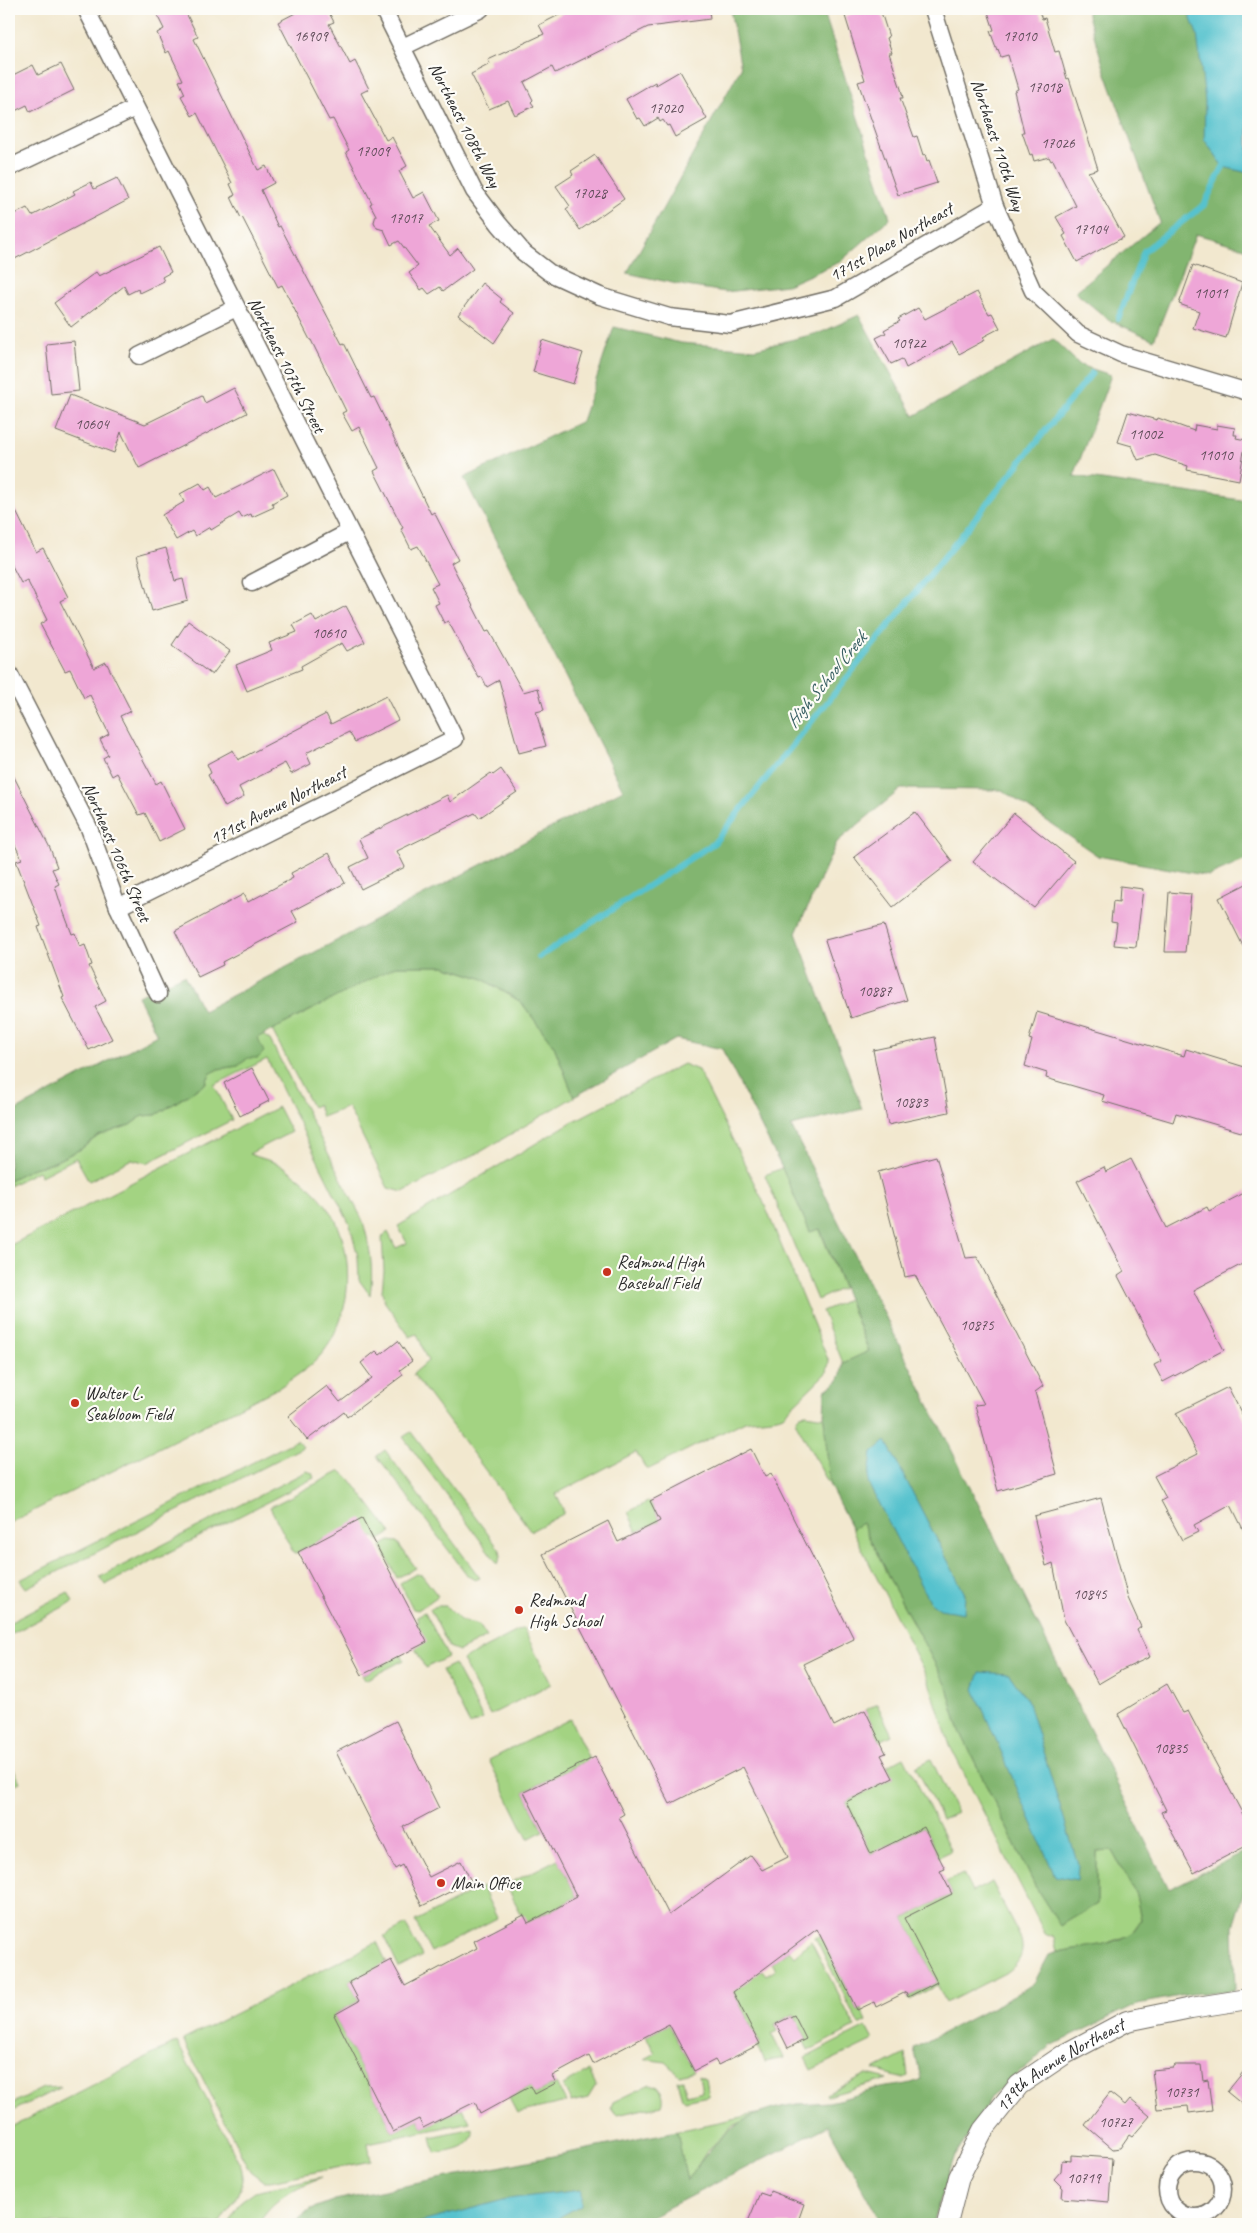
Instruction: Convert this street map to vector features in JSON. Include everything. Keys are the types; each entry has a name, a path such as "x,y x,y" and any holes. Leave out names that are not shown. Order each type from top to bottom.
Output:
{"street":[{"name":"Northeast 107th Street","path":"86,9 455,739"},
{"name":"Northeast 108th Way","path":"384,9 474,191 524,254 550,273 600,296"},
{"path":"403,47 481,9"},
{"name":"Northeast 110th Way","path":"934,9 995,206 1033,291 1078,334 1121,354 1248,392"},
{"path":"9,168 135,108"},
{"name":"171st Place Northeast","path":"600,296 677,318 730,324 836,298 995,206"},
{"path":"139,356 236,308"},
{"path":"252,583 349,532"},
{"name":"Northeast 106th Street","path":"9,673 89,828 118,907 158,994"},
{"name":"171st Avenue Northeast","path":"118,907 455,739"},
{"name":"179th Avenue Northeast","path":"947,2224 959,2177 983,2130 1019,2085 1065,2054 1127,2021 1248,1999"}],"green space":[{"path":"730,9 823,9 890,218 840,262 787,285 726,292 686,286 627,273 741,68"},
{"path":"1086,9 1248,9 1248,249 1196,234 1154,340 1109,320 1075,292 1160,222 1105,71"},
{"path":"859,315 914,416 1053,339 1080,365 1111,375 1074,476 1248,501 1248,859 1209,876 1098,856 1002,790 901,789 837,842 796,933 862,1109 791,1126 1169,1889 1248,1850 1248,1877 1233,1927 1235,1990 1191,1994 1137,2004 1051,2046 992,2096 953,2160 933,2224 882,2224 828,2126 636,2224 293,2224 311,2209 335,2200 677,2131 687,2181 709,2151 721,2139 733,2128 761,2113 798,2104 835,2101 921,2079 914,2048 1014,1996 1034,1983 1049,1955 1101,1945 1121,1939 1131,1934 1141,1920 1136,1895 1112,1851 1097,1852 1097,1904 1060,1926 1035,1886 959,1729 946,1684 894,1588 862,1523 852,1529 830,1486 824,1417 825,1390 838,1380 843,1363 869,1351 820,1229 810,1232 782,1168 722,1049 676,1039 574,1097 554,1046 521,1002 481,978 444,966 396,966 257,1038 264,1052 258,1058 248,1058 238,1066 218,1069 210,1074 205,1084 156,1115 142,1116 130,1125 98,1136 81,1149 50,1164 33,1168 9,1180 9,1114 157,1035 138,996 184,975 203,1011 623,790 464,478 582,421 614,327 681,343 755,349 822,332"},
{"path":"396,966 443,966 481,978 521,1002 554,1046 574,1097 482,1151 403,1192 388,1188 348,1107 322,1117 318,1105 312,1107 272,1030 312,1010 351,981"},
{"path":"263,1035 270,1040 362,1219 367,1238 372,1275 370,1295 359,1280 358,1257 350,1225 267,1059 214,1085 232,1120 147,1163 132,1159 89,1181 76,1158 41,1176 38,1171 9,1186 9,1180 33,1168 50,1164 81,1149 98,1136 130,1125 142,1116 156,1115 205,1084 210,1074 218,1069 238,1066 248,1058 257,1038"},
{"name":"Redmond High Baseball Field","path":"683,1064 698,1070 763,1201 829,1362 827,1372 783,1415 774,1418 745,1421 649,1469 645,1467 636,1452 556,1494 563,1509 563,1514 531,1531 413,1374 428,1361 417,1334 410,1337 384,1301 382,1291 384,1271 382,1237 388,1232 396,1248 407,1243 398,1226 570,1123"},
{"path":"278,1107 291,1132 249,1154 284,1167 307,1184 326,1205 336,1221 343,1239 348,1278 346,1298 342,1317 324,1351 311,1365 280,1387 9,1523 9,1246"},
{"path":"782,1168 810,1232 819,1228 843,1288 817,1300 765,1175"},
{"path":"848,1300 869,1352 843,1363 822,1311"},
{"path":"800,1415 824,1417 830,1486 796,1423"},
{"path":"411,1432 500,1550 501,1556 498,1564 403,1437"},
{"path":"297,1440 303,1447 26,1588 20,1580"},
{"path":"385,1450 480,1578 475,1580 468,1576 377,1456"},
{"path":"307,1471 312,1473 314,1478 105,1585 100,1577"},
{"path":"341,1471 349,1478 391,1533 378,1541 376,1537 322,1539 294,1554 270,1507"},
{"path":"650,1501 660,1521 637,1532 628,1512"},
{"path":"862,1523 894,1588 946,1684 959,1729 1035,1886 1060,1925 1097,1904 1097,1852 1112,1851 1136,1895 1141,1920 1130,1935 1105,1944 1057,1952 1054,1938 1045,1934 950,1746 928,1679 852,1529"},
{"path":"390,1541 397,1542 416,1568 397,1578 381,1546"},
{"path":"416,1574 422,1575 438,1596 418,1610 413,1609 400,1583"},
{"path":"68,1592 73,1602 9,1635 9,1623"},
{"path":"374,1601 404,1660 365,1680 362,1675 386,1663"},
{"path":"437,1606 446,1606 460,1620 479,1625 487,1637 459,1651 449,1647 430,1609"},
{"path":"425,1612 448,1657 425,1668 415,1648 416,1622 419,1620 417,1616"},
{"path":"523,1628 551,1684 490,1715 462,1660"},
{"path":"454,1664 483,1719 470,1725 442,1670"},
{"path":"877,1704 892,1735 880,1741 865,1710"},
{"path":"570,1719 589,1759 524,1792 543,1831 528,1839 489,1760"},
{"path":"904,1757 951,1851 939,1857 924,1827 871,1854 846,1802 893,1778 887,1766"},
{"path":"9,1759 20,1782 9,1787"},
{"path":"931,1759 957,1813 942,1820 916,1767"},
{"path":"558,1859 577,1897 526,1923 506,1885"},
{"path":"963,1874 972,1892 992,1882 1020,1937 1022,1951 1019,1960 1009,1971 946,2003 937,1985 910,2000 908,1997 937,1982 904,1918 952,1894 946,1882"},
{"path":"482,1887 497,1918 431,1952 415,1921"},
{"path":"406,1925 422,1956 399,1968 384,1937"},
{"path":"820,1935 857,2010 861,2008 867,2021 859,2025 815,1937"},
{"path":"811,1941 855,2027 808,2051 804,2041 807,2039 794,2014 775,2024 778,2031 772,2034 784,2058 765,2062 757,2045 760,2043 721,1968 762,1970 766,1975 776,1969 772,1963 789,1950 794,1956"},
{"path":"377,1942 387,1963 349,1982 359,2001 334,2015 393,2132 419,2119 423,2128 463,2108 470,2122 368,2143 371,2161 263,2181 250,2171 183,2040"},
{"path":"669,2024 694,2071 680,2075 666,2062 644,2059 655,2053 646,2036"},
{"path":"866,2027 873,2040 811,2070 805,2058"},
{"path":"177,2042 241,2166 242,2182 240,2189 219,2224 9,2224 9,2128"},
{"path":"905,2054 908,2076 904,2078 874,2070"},
{"path":"589,2071 596,2085 588,2098 571,2102 563,2085"},
{"path":"867,2074 888,2079 827,2096 826,2094"},
{"path":"699,2076 706,2079 709,2096 685,2101 682,2098 677,2081 683,2080 687,2095 702,2091"},
{"path":"556,2083 566,2102 517,2113 509,2098 531,2086 536,2094"},
{"path":"650,2084 657,2086 660,2090 663,2097 662,2105 617,2115 613,2113 611,2107 613,2102"},
{"path":"61,2087 9,2113 9,2105 43,2088"},
{"path":"761,2113 733,2126 707,2151 687,2182 677,2131"},
{"path":"473,2128 473,2135 466,2144 435,2153 431,2137"},
{"path":"322,2177 286,2195 270,2208 258,2224 228,2224 241,2201 255,2191"}],"water":[{"path":"1187,9 1248,9 1248,173 1223,167 1204,139 1205,101 1197,34"},
{"path":"886,1441 965,1594 964,1613 940,1609 929,1601 868,1483 872,1453"},
{"path":"980,1672 1009,1674 1027,1700 1078,1864 1077,1880 1055,1876 974,1689"},
{"path":"581,2190 581,2205 547,2224 414,2224 507,2199"}],"building":[{"path":"154,9 184,9 198,37 194,39 258,170 266,166 274,183 261,190 278,227 280,226 342,344 344,343 371,398 374,397 431,514 434,512 458,559 451,563 486,632 489,631 523,692 538,688 544,710 536,712 546,746 519,753 499,680 487,687 482,677 479,678 448,621 444,623 435,605 439,603 431,587 438,584 418,546 411,549 401,529 403,528 374,471 379,468 359,427 352,431 342,413 346,411 311,340 282,285 278,287 241,218 231,197 235,195 230,184 232,183 197,113 192,116 181,96 185,94 179,81 183,80 169,51 166,53 157,33 164,29"},
{"path":"303,9 327,9 334,22 329,24 350,64 355,61 369,89 361,93 386,140 392,137 407,166 399,171 413,198 424,192 439,221 429,226 450,255 458,248 473,269 443,291 440,287 429,294 424,288 421,290 409,273 418,266 399,241 391,245 384,230 377,228 374,222 376,215 370,204 372,203 346,152 349,150 333,119 329,120 278,22"},
{"path":"571,9 709,9 710,19 648,27 555,73 552,67 524,82 534,106 515,115 508,101 489,109 471,74 490,64 488,60 544,34 539,25"},
{"path":"868,9 880,9 889,37 887,38 892,53 889,53 903,98 900,98 914,137 917,136 923,155 925,154 927,161 929,160 937,183 898,195 858,82 865,80 845,16"},
{"path":"987,9 1038,9 1042,19 1045,18 1055,52 1059,51 1067,79 1069,78 1098,169 1088,172 1124,237 1077,262 1063,236 1066,234 1056,217 1076,206 1053,160 1051,161 1049,157 1034,161 1032,154 1030,155 1022,132 1024,132 1014,91 1018,89 1008,55 1001,57 997,50 990,31 994,30"},
{"path":"61,64 74,90 30,112 27,105 9,114 9,77 33,65 38,75"},
{"path":"680,71 707,119 675,137 669,125 667,126 663,120 660,122 658,118 645,126 640,118 637,119 626,99 655,82 656,85"},
{"path":"595,155 624,199 580,230 566,209 570,206 556,186 573,175 571,171"},
{"path":"117,178 128,200 9,262 9,217 27,208 32,216 75,194 73,191 91,182 94,189"},
{"path":"159,247 171,272 162,277 164,281 139,293 138,289 128,294 124,286 71,327 54,303 96,272 99,276"},
{"path":"1193,265 1242,283 1226,338 1193,328 1199,311 1179,304"},
{"path":"482,283 502,299 500,302 514,313 494,343 458,315"},
{"path":"977,292 989,314 992,313 1000,328 983,337 985,340 959,354 952,342 906,368 902,359 891,364 876,338 886,333 884,330 900,321 898,319 918,308 925,319"},
{"path":"542,340 583,353 573,384 533,372"},
{"path":"74,341 79,391 51,394 46,344"},
{"path":"234,388 247,413 139,468 121,432 114,453 56,431 70,395 145,424 202,396 205,403"},
{"path":"1128,412 1157,420 1158,418 1194,431 1195,425 1217,429 1217,425 1235,428 1234,435 1237,435 1236,438 1246,440 1239,480 1187,470 1188,466 1155,455 1138,460 1132,446 1118,442"},
{"path":"274,469 287,495 272,503 274,507 252,517 251,514 242,518 239,513 211,530 210,527 195,536 192,531 176,540 162,515 184,502 180,494 200,483 205,490 210,487 216,498"},
{"path":"9,497 36,552 43,548 68,597 60,601 94,668 106,662 131,711 120,716 156,784 161,781 185,829 159,842 145,813 139,815 117,773 112,776 103,758 108,755 100,739 109,734 90,695 84,698 70,669 65,671 40,624 47,620 27,580 21,583 9,560"},
{"path":"166,548 175,581 183,579 188,601 152,611 137,556"},
{"path":"346,606 365,642 347,651 342,643 301,666 302,669 247,691 236,665 272,650 269,643 297,632 293,625 312,615 316,622"},
{"path":"188,621 230,651 212,675 172,645"},
{"path":"386,696 398,720 355,742 349,732 306,753 311,764 291,774 285,763 239,787 244,797 225,807 208,775 211,773 207,764 233,750 238,760 326,714 331,724"},
{"path":"9,767 50,848 57,867 52,869 59,884 55,886 61,905 72,934 75,933 80,947 85,945 92,965 89,966 106,1001 95,1007 112,1039 89,1050 62,998 64,997 38,927 41,926 16,861 22,859 9,833"},
{"path":"501,769 517,792 479,818 475,813 397,851 405,867 361,889 350,867 368,858 359,839 447,795 450,802 491,773 493,775"},
{"path":"915,812 952,861 893,907 854,857"},
{"path":"1014,813 1074,861 1034,908 973,862"},
{"path":"329,853 345,883 292,911 298,922 222,962 223,965 198,977 175,931 244,894 248,902 293,878 291,873"},
{"path":"1248,883 1248,956 1219,898"},
{"path":"1120,886 1143,889 1136,947 1114,945 1117,923 1111,922 1113,901 1119,902"},
{"path":"1169,892 1191,894 1185,952 1165,952"},
{"path":"884,925 907,1000 851,1018 825,940"},
{"path":"1037,1012 1184,1056 1186,1049 1248,1068 1248,1134 1176,1113 1173,1122 1102,1101 1104,1095 1046,1078 1047,1073 1025,1066 1032,1040 1029,1039"},
{"path":"935,1037 949,1112 888,1125 873,1050"},
{"path":"252,1068 269,1101 240,1116 224,1083"},
{"path":"936,1156 966,1258 977,1257 1043,1386 1035,1392 1057,1474 998,1491 975,1405 984,1404 915,1275 905,1277 878,1172"},
{"path":"1131,1159 1166,1228 1207,1207 1209,1211 1248,1191 1248,1261 1193,1290 1224,1350 1163,1382 1154,1365 1162,1361 1118,1276 1124,1272 1077,1181 1104,1167 1106,1172"},
{"path":"398,1341 412,1361 400,1370 403,1375 347,1417 344,1412 307,1440 288,1416 327,1386 340,1402 372,1378 361,1363 376,1351 380,1355"},
{"path":"1228,1387 1248,1426 1248,1539 1231,1505 1194,1525 1198,1532 1182,1540 1161,1501 1166,1498 1154,1476 1198,1454 1176,1413"},
{"path":"751,1449 765,1477 771,1474 854,1639 803,1664 834,1726 865,1710 886,1753 881,1755 893,1778 846,1802 871,1854 924,1827 945,1869 940,1871 952,1894 904,1918 937,1982 908,1997 906,1992 876,2007 874,2002 857,2010 817,1929 733,1992 760,2044 718,2065 715,2060 694,2071 669,2024 593,2064 589,2056 552,2076 556,2083 535,2094 531,2086 480,2114 475,2102 423,2128 419,2119 393,2132 334,2015 359,2001 349,1982 391,1960 405,1986 477,1948 474,1941 524,1915 528,1923 577,1897 524,1792 595,1757 624,1814 619,1817 669,1915 751,1855 762,1870 788,1857 743,1767 670,1804 543,1554 608,1521 618,1542 660,1521 650,1501"},
{"path":"1101,1498 1128,1598 1141,1627 1137,1630 1150,1657 1098,1684 1064,1620 1053,1563 1046,1566 1034,1516"},
{"path":"362,1518 427,1642 362,1675 298,1552"},
{"path":"1167,1684 1183,1713 1188,1711 1248,1824 1248,1845 1194,1873 1161,1812 1166,1810 1118,1714"},
{"path":"396,1721 439,1808 403,1827 429,1877 461,1861 471,1881 422,1906 402,1865 395,1869 336,1752"},
{"path":"794,2015 806,2039 788,2048 776,2024"},
{"path":"1175,2065 1201,2065 1203,2081 1208,2080 1212,2110 1189,2113 1188,2106 1157,2109 1152,2070 1173,2068"},
{"path":"1248,2066 1248,2109 1227,2092"},
{"path":"1110,2093 1125,2105 1130,2099 1150,2116 1132,2137 1129,2135 1120,2148 1113,2149 1085,2125"},
{"path":"1071,2155 1112,2158 1109,2202 1062,2198 1063,2188 1054,2179 1061,2171 1062,2160 1071,2161"},
{"path":"770,2191 804,2204 797,2224 747,2224 760,2193 769,2196"}],"waterway":[{"name":"High School Creek","path":"1118,319 1144,251 1204,205 1223,167"},
{"name":"High School Creek","path":"539,957 714,843 1092,373"}],"place":[{"name":"Redmond High Baseball Field","path":"607,1272"},
{"name":"Walter L. Seabloom Field","path":"75,1403"},
{"name":"Redmond High School","path":"519,1610"},
{"name":"Main Office","path":"441,1883"}]}
